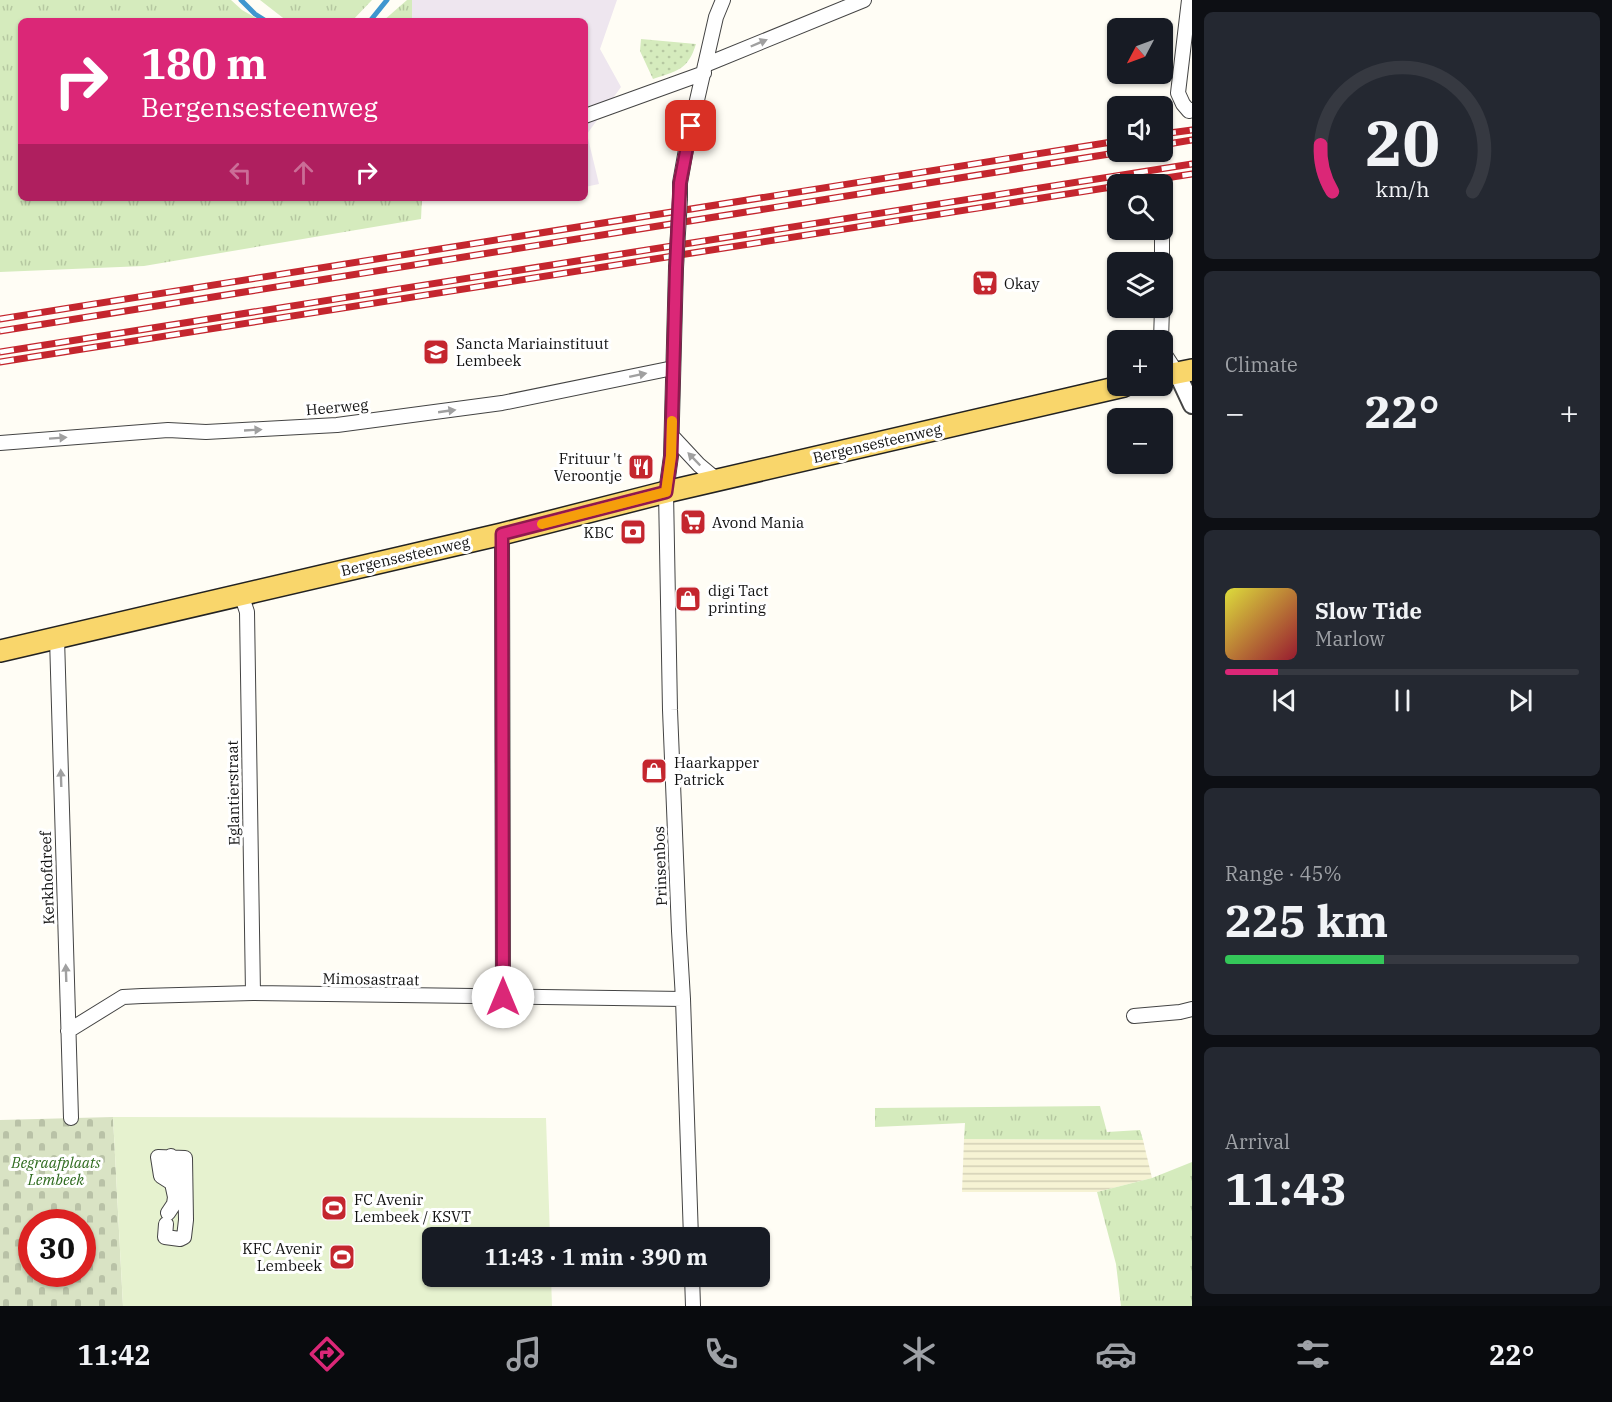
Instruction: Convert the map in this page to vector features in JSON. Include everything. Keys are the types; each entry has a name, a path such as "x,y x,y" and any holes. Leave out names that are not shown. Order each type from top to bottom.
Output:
{"main road":[{"name":"Bergensesteenweg","path":"0,651 502,534 666,492 1107,390"}],"street":[{"name":"Prinsenbos","path":"691,1227 670,710 666,492 672,436 680,183 716,18 723,0"},
{"path":"588,115 705,69 864,0"},
{"path":"1189,0 1179,93 1183,104 1189,111 1192,110"},
{"name":"Heerweg","path":"0,443 168,430 206,432 337,425 502,403 673,368"},
{"path":"1177,373 1192,405"},
{"path":"672,436 699,465 717,480"},
{"path":"502,534 503,997"},
{"name":"Eglantierstraat","path":"241,594 247,612 253,993"},
{"name":"Kerkhofdreef","path":"57,638 71,1118"},
{"name":"Mimosastraat","path":"68,1031 123,997 253,993 683,999"},
{"path":"1134,1016 1192,1009"},
{"path":"172,1165 186,1220 185,1233 180,1239 165,1237 168,1219 174,1204 180,1197 172,1183 172,1165"},
{"path":"692,1287 693,1306"}],"shaded area":[{"path":"412,0 617,0 600,49 621,87 588,133 588,18 412,18"},
{"path":"588,138 599,184 588,186"},
{"path":"964,1139 1143,1140 1152,1178 1097,1192 962,1192"}],"green space":[{"path":"0,0 231,0 256,18 18,18 18,201 422,201 421,219 144,266 0,272"},
{"path":"260,0 372,0 355,18 283,18"},
{"path":"407,0 412,0 412,18 386,18"},
{"path":"641,39 696,44 685,64 669,74 653,79 640,51"},
{"path":"1100,1106 1107,1132 1140,1130 1143,1140 964,1139 965,1123 875,1127 875,1108"},
{"name":"Begraafplaats Lembeek","path":"113,1117 123,1306 0,1306 0,1120"},
{"name":"FC Avenir Lembeek / KSVT","path":"113,1117 546,1118 550,1227 422,1227 422,1287 551,1287 552,1306 123,1306"},
{"path":"1192,1162 1192,1306 1121,1306 1116,1264 1097,1192 1152,1178"}],"waterway":[{"path":"241,0 261,18"},
{"path":"372,18 387,0"}],"railway":[{"path":"1173,133 1192,130"},
{"path":"1173,143 1192,140"},
{"path":"0,319 1107,143"},
{"path":"0,331 1107,154"},
{"path":"0,352 1192,164"},
{"path":"1173,177 1192,174"},
{"path":"0,362 1107,188"}],"slow traffic":[{"path":"542,524 666,492 671,456 672,421"}],"place":[{"name":"Okay","path":"985,283"},
{"name":"Sancta Mariainstituut Lembeek","path":"436,352"},
{"name":"Frituur 't Veroontje","path":"641,467"},
{"name":"Avond Mania","path":"693,522"},
{"name":"KBC","path":"633,532"},
{"name":"digi Tact printing","path":"688,599"},
{"name":"Haarkapper Patrick","path":"654,771"},
{"name":"FC Avenir Lembeek / KSVT","path":"334,1208"},
{"name":"KFC Avenir Lembeek","path":"342,1257"}],"route":[{"path":"503,997 502,534 666,492 671,456 680,183 691,126"}]}
